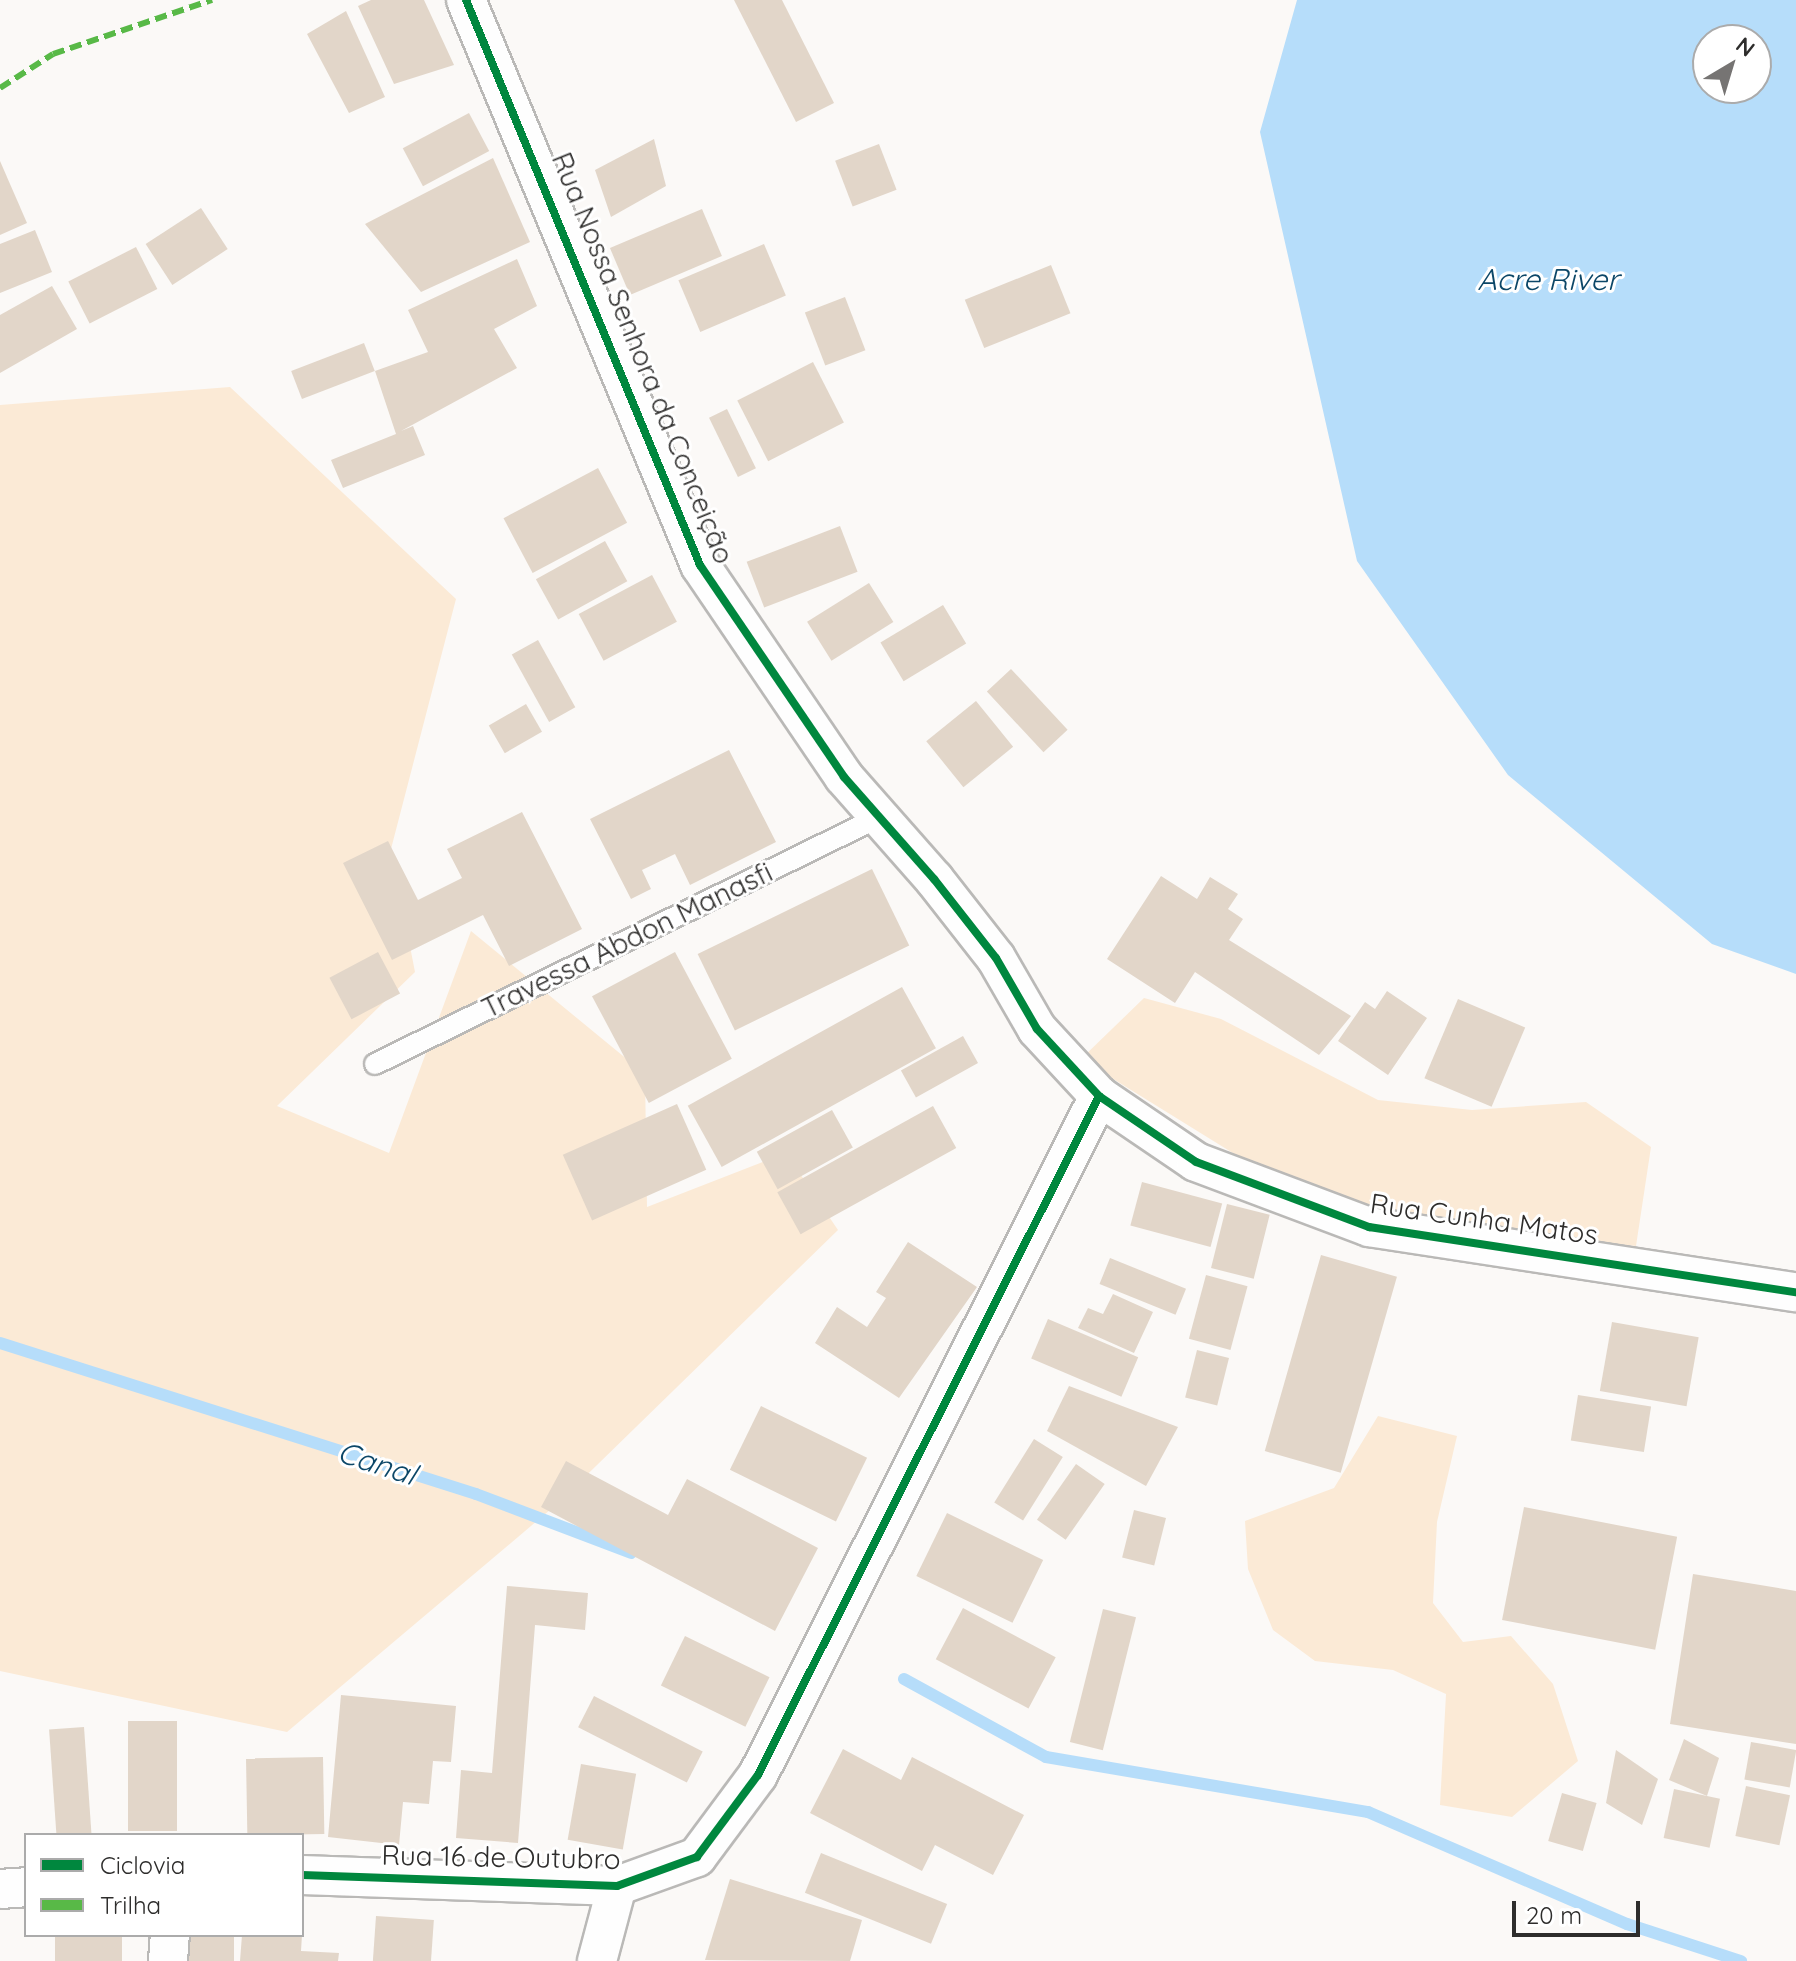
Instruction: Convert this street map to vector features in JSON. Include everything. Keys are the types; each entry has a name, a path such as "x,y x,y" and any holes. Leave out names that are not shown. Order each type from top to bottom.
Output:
{"street":[{"name":"Rua Nossa Senhora da Conceição","path":"466,0 700,565 879,817 996,958 1037,1029 1099,1096"},
{"name":"Rua Cunha Matos","path":"1099,1096 1196,1162 1369,1227 1796,1292"},
{"name":"Rua 16 de Outubro","path":"304,1875 617,1886 697,1857 739,1809 949,1405 1099,1096"},
{"path":"597,1961 617,1886"},
{"path":"0,1889 24,1887"},
{"path":"168,1961 170,1937"}],"lane":[{"name":"Travessa Abdon Manasfi","path":"375,1064 879,817"}],"shaded area":[{"path":"230,387 456,599 391,849 415,972 277,1106 389,1153 471,931 645,1074 647,1207 786,1153 838,1230 557,1504 287,1732 0,1671 0,405"},
{"path":"1144,998 1221,1019 1378,1100 1472,1110 1586,1102 1651,1147 1636,1246 1467,1229 1299,1194 1081,1059"},
{"path":"1378,1416 1457,1436 1437,1522 1433,1603 1463,1642 1511,1636 1553,1684 1578,1761 1512,1817 1440,1805 1446,1694 1393,1670 1315,1661 1273,1630 1248,1569 1245,1521 1334,1488"}],"water":[{"name":"Acre River","path":"1297,0 1796,0 1796,974 1712,944 1508,775 1357,561 1260,132"}],"building":[{"path":"371,0 424,0 454,65 394,84 358,6"},
{"path":"734,0 782,0 834,103 796,122"},
{"path":"346,11 385,97 349,113 307,34"},
{"path":"469,113 489,151 423,186 403,148"},
{"path":"654,139 666,186 611,217 595,170"},
{"path":"879,144 897,190 853,207 835,161"},
{"path":"493,158 530,242 421,292 365,224"},
{"path":"0,161 27,223 0,235"},
{"path":"201,208 228,249 172,285 146,244"},
{"path":"702,209 722,256 630,295 610,248"},
{"path":"35,230 52,272 0,293 0,244"},
{"path":"764,244 786,296 700,332 678,280"},
{"path":"136,247 157,289 90,323 68,282"},
{"path":"517,259 537,306 494,329 517,368 401,431 413,426 425,455 343,488 331,460 396,434 375,371 428,352 408,310"},
{"path":"1051,265 1070,313 984,348 965,300"},
{"path":"52,286 77,329 0,373 0,315"},
{"path":"845,297 865,350 825,366 805,312"},
{"path":"364,343 375,371 302,399 291,371"},
{"path":"813,362 844,423 768,461 737,401"},
{"path":"727,409 756,468 738,477 709,418"},
{"path":"598,468 627,523 533,573 504,518"},
{"path":"840,526 858,572 764,608 747,562"},
{"path":"605,541 627,581 558,620 536,579"},
{"path":"652,575 677,622 604,661 579,614"},
{"path":"869,583 893,622 831,661 807,622"},
{"path":"943,605 966,644 904,681 880,643"},
{"path":"538,640 575,707 549,722 512,655"},
{"path":"1011,669 1068,730 1043,752 987,692"},
{"path":"976,701 1013,747 963,787 926,741"},
{"path":"526,704 542,732 505,753 489,726"},
{"path":"729,750 776,842 690,885 675,854 642,870 651,889 631,899 590,819"},
{"path":"522,812 582,929 509,966 483,915 392,960 343,863 388,841 418,900 462,878 447,849"},
{"path":"872,869 909,945 735,1030 698,954"},
{"path":"1161,876 1197,899 1210,877 1238,894 1228,909 1243,919 1229,940 1351,1016 1319,1055 1195,972 1175,1003 1107,959"},
{"path":"378,952 400,993 352,1019 329,978"},
{"path":"675,952 732,1059 649,1103 592,996"},
{"path":"902,987 936,1048 722,1167 688,1106"},
{"path":"1387,991 1427,1018 1388,1075 1338,1041 1365,1002 1375,1009"},
{"path":"1458,999 1525,1028 1492,1107 1424,1078"},
{"path":"963,1036 978,1063 916,1098 901,1070"},
{"path":"677,1104 706,1170 592,1221 563,1155"},
{"path":"933,1106 956,1148 801,1234 777,1192"},
{"path":"832,1110 853,1148 778,1189 757,1152"},
{"path":"1142,1182 1222,1203 1211,1247 1130,1225"},
{"path":"1227,1204 1270,1215 1254,1279 1211,1268"},
{"path":"908,1242 977,1287 899,1398 815,1343 837,1307 867,1327 886,1298 876,1292"},
{"path":"1321,1255 1397,1277 1341,1473 1265,1451"},
{"path":"1110,1258 1186,1289 1176,1315 1100,1284"},
{"path":"1206,1275 1248,1286 1230,1350 1189,1339"},
{"path":"1113,1294 1153,1312 1134,1353 1078,1328 1088,1308 1103,1314"},
{"path":"1048,1319 1138,1357 1121,1397 1031,1359"},
{"path":"1612,1322 1699,1337 1687,1406 1600,1391"},
{"path":"1197,1350 1229,1358 1217,1406 1185,1398"},
{"path":"1069,1386 1178,1427 1146,1486 1047,1431"},
{"path":"1578,1395 1651,1407 1644,1452 1571,1440"},
{"path":"761,1406 867,1458 836,1522 730,1470"},
{"path":"1034,1439 1063,1457 1023,1521 994,1503"},
{"path":"566,1461 668,1515 687,1479 818,1548 775,1631 541,1507"},
{"path":"1076,1464 1105,1484 1066,1540 1037,1520"},
{"path":"1524,1507 1677,1537 1655,1650 1502,1620"},
{"path":"1134,1510 1166,1518 1154,1566 1122,1558"},
{"path":"947,1513 1043,1560 1012,1623 916,1576"},
{"path":"1693,1574 1796,1591 1796,1744 1670,1724"},
{"path":"507,1586 588,1593 585,1630 535,1625 518,1843 456,1838 461,1770 492,1773"},
{"path":"963,1608 1056,1657 1028,1709 936,1659"},
{"path":"1103,1609 1136,1617 1103,1750 1070,1742"},
{"path":"685,1636 769,1677 745,1727 661,1685"},
{"path":"341,1695 456,1706 451,1762 433,1761 429,1804 403,1802 399,1845 328,1837"},
{"path":"594,1696 703,1751 687,1783 578,1727"},
{"path":"128,1721 177,1721 177,1831 128,1831"},
{"path":"84,1727 91,1833 56,1833 49,1729"},
{"path":"1684,1739 1719,1758 1707,1796 1669,1780"},
{"path":"1751,1742 1796,1750 1790,1787 1744,1779"},
{"path":"843,1749 901,1780 912,1757 1024,1815 993,1875 935,1845 922,1871 810,1813"},
{"path":"1616,1750 1658,1779 1642,1825 1606,1803"},
{"path":"323,1757 324,1834 247,1833 246,1758"},
{"path":"581,1764 636,1774 623,1850 568,1840"},
{"path":"1746,1786 1790,1795 1779,1845 1735,1836"},
{"path":"1674,1789 1720,1799 1710,1848 1664,1838"},
{"path":"1562,1793 1597,1803 1583,1851 1548,1841"},
{"path":"821,1853 947,1904 931,1944 805,1893"},
{"path":"730,1879 862,1920 850,1961 705,1960"},
{"path":"376,1916 434,1920 431,1961 373,1961"},
{"path":"55,1937 122,1937 122,1961 55,1961"},
{"path":"180,1937 234,1937 234,1961 180,1961"},
{"path":"242,1937 302,1937 301,1951 339,1953 338,1961 240,1961"}],"waterway":[{"name":"Canal","path":"0,1343 476,1494 631,1553"},
{"path":"904,1679 1046,1757 1368,1812 1627,1924 1741,1961"}],"marked path":[{"path":"0,88 53,54 212,0"}],"cycle path":[{"path":"466,0 700,565 844,777 934,879 996,958 1037,1029 1099,1096 1196,1162 1369,1227 1796,1292"},
{"path":"304,1875 617,1886 697,1857 758,1775 1099,1096"}]}
